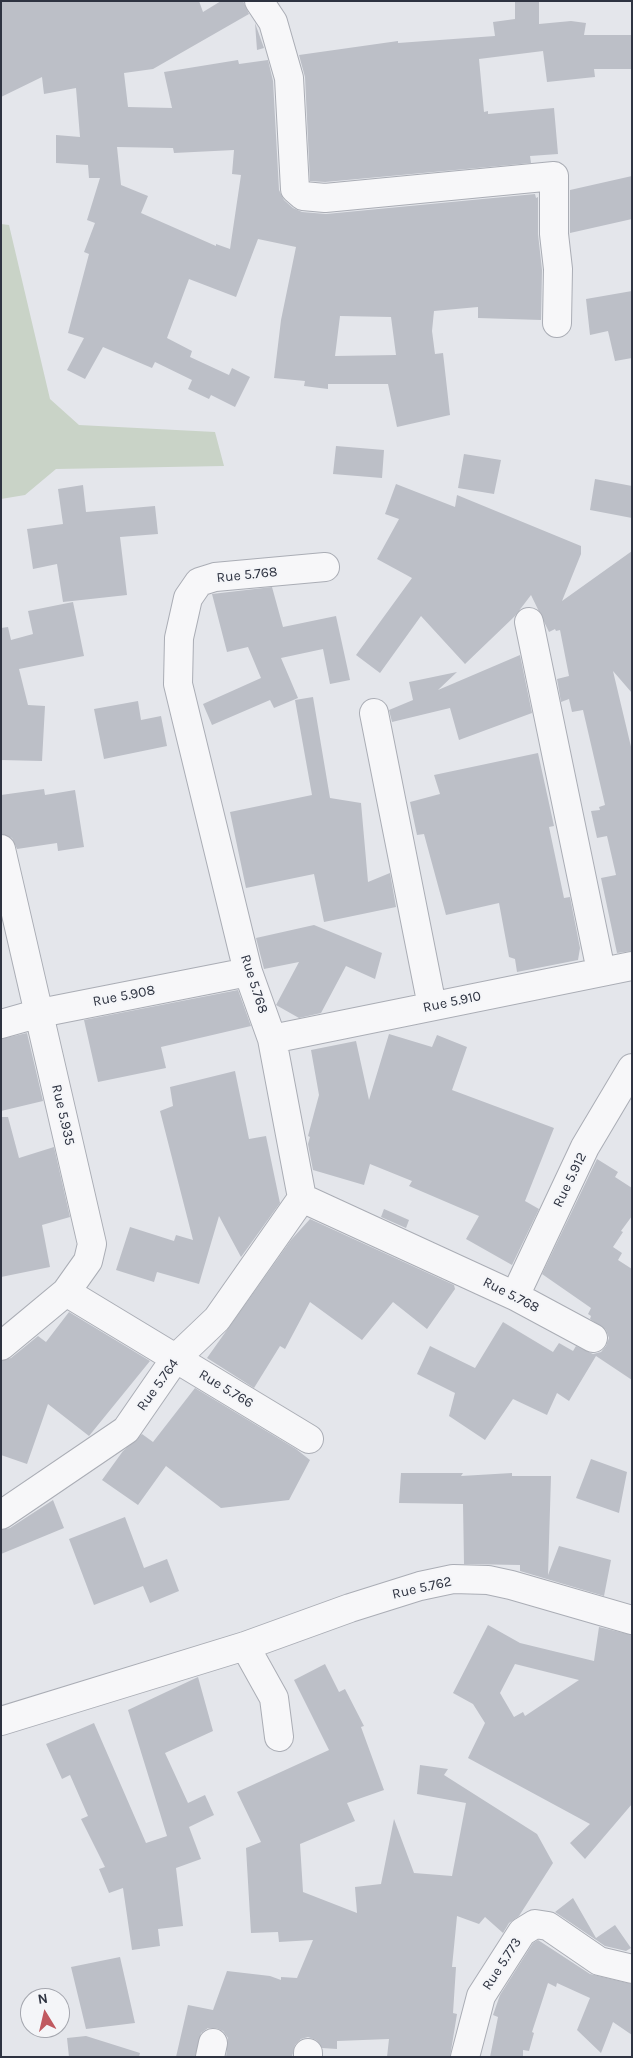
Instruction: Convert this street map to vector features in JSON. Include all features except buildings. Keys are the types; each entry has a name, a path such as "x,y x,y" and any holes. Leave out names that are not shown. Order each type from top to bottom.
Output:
{"street":[{"path":"259,1 273,22 289,78 296,189 303,196 325,198 554,176 554,234 558,269 557,323"},
{"name":"Rue 5.768","path":"324,567 215,577 199,582 188,598 179,638 178,684 248,972 272,1039 302,1198 515,1296 593,1338"},
{"path":"529,622 601,971"},
{"path":"374,713 432,1006"},
{"name":"Rue 5.935","path":"1,849 92,1244 88,1261 66,1292 1,1346"},
{"name":"Rue 5.910","path":"272,1039 632,966"},
{"name":"Rue 5.908","path":"1,1024 40,1013 248,972"},
{"name":"Rue 5.912","path":"515,1296 585,1147 632,1068"},
{"name":"Rue 5.764","path":"1,1515 126,1430 176,1359 217,1319 302,1198"},
{"name":"Rue 5.766","path":"66,1292 309,1439"},
{"name":"Rue 5.762","path":"1,1721 245,1646 350,1608 420,1586 454,1579 488,1580 511,1584 632,1620"},
{"path":"245,1646 274,1698 279,1737"},
{"name":"Rue 5.773","path":"465,2057 481,1996 522,1932 535,1924 548,1926 600,1961 632,1969"}],"shaded area":[{"path":"1,224 9,225 50,399 79,425 215,432 224,466 56,469 25,495 1,499"}]}
